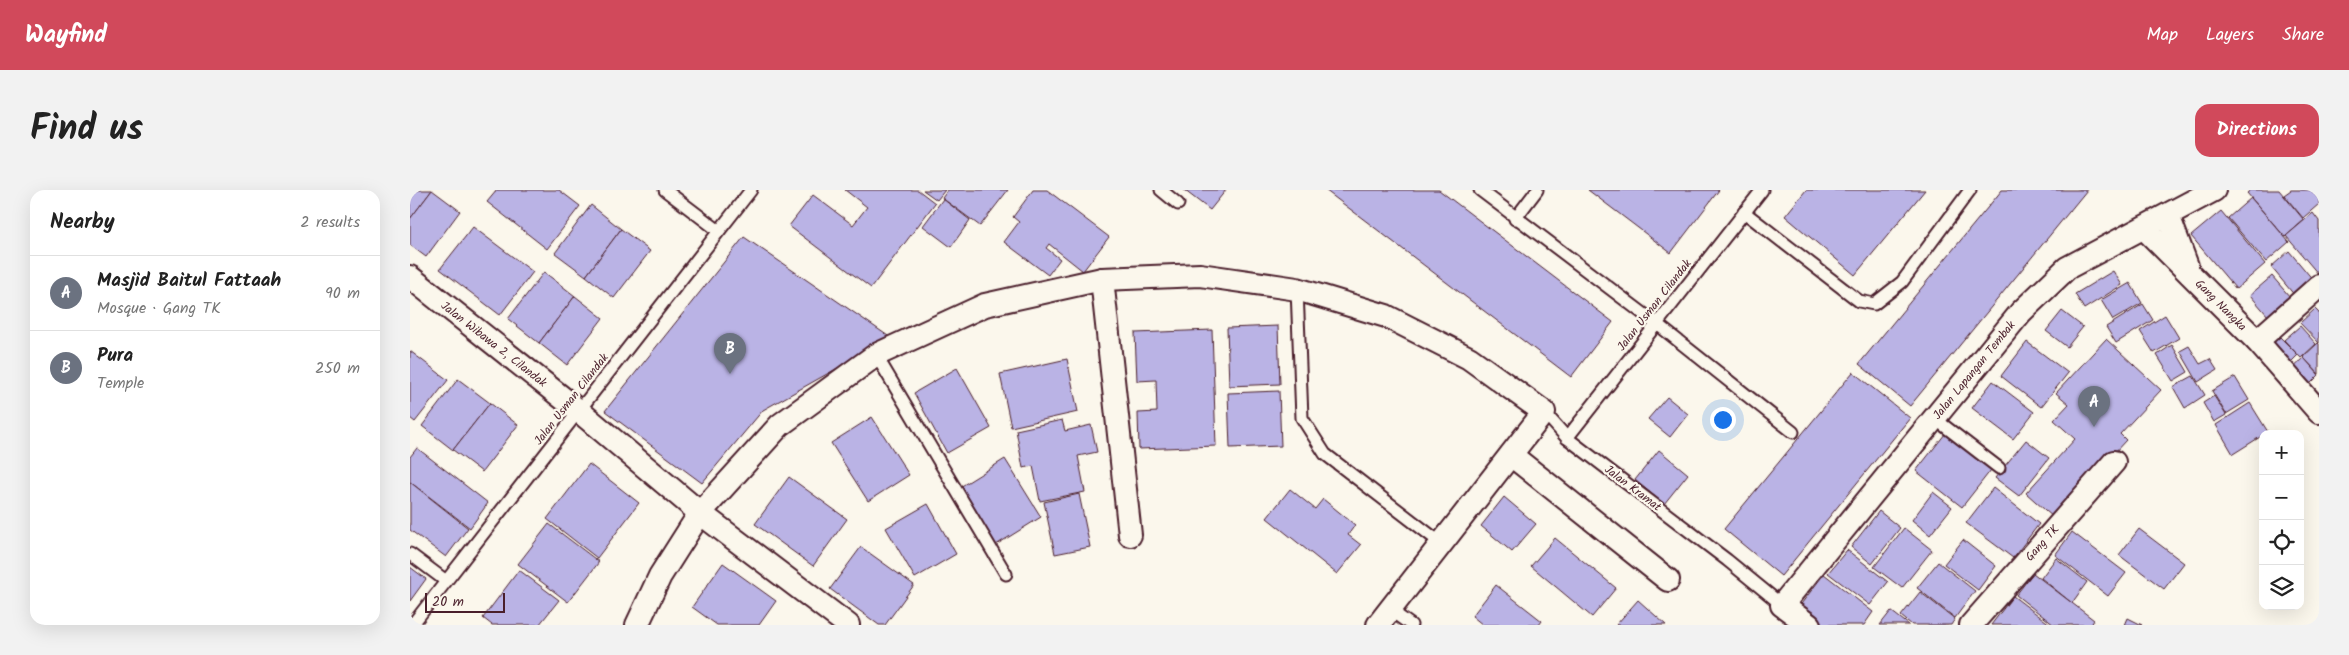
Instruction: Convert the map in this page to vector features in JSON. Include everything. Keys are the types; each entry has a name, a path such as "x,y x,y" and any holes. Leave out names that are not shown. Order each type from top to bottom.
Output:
{"street":[{"name":"Jalan Lapangan Tembak","path":"1782,605 2021,312 2067,268 2214,190"},
{"name":"Gang Nangka","path":"2168,215 2190,274"},
{"name":"Gang Nangka","path":"2144,228 2256,341 2319,286"},
{"path":"637,625 660,576 700,513 780,425 876,355 985,305 1102,279 1200,275 1297,289 1394,320 1469,358 1544,412 1384,617"},
{"name":"Jalan Wibawa 2, Cilandak","path":"410,277 579,411 700,513 848,625"},
{"path":"1102,279 1130,535"},
{"path":"2256,341 2319,412"},
{"path":"1511,454 1668,580"},
{"name":"Gang TK","path":"1971,625 2114,462"},
{"path":"1782,605 1809,625"}],"lane":[{"path":"665,190 719,231"},
{"name":"Jalan Usman Cilandak","path":"412,625 751,190"},
{"path":"1161,190 1178,204"},
{"path":"1480,190 1515,219 1657,324 1793,432"},
{"path":"1515,219 1537,190"},
{"name":"Jalan Usman Cilandak","path":"1567,438 1762,190"},
{"path":"1744,212 1859,302 1874,304 1902,282 1970,190"},
{"path":"1297,289 1302,418 1325,454 1442,544"},
{"path":"876,355 1006,574"},
{"name":"Jalan Kramat","path":"1544,412 1567,438 1782,605"},
{"path":"1934,418 1999,468"},
{"path":"410,554 446,581"},
{"path":"1384,617 1411,625"}],"building":[{"path":"410,190 432,190 410,219"},
{"path":"432,190 460,211 426,257 410,245 410,219"},
{"path":"497,190 559,190 580,206 547,249 487,202"},
{"path":"845,190 918,190 935,203 871,288 789,226 813,195 853,225 867,207"},
{"path":"923,190 945,190 937,200"},
{"path":"948,190 1008,190 980,226 942,198"},
{"path":"1033,190 1047,190 1109,237 1083,271 1049,244 1046,248 1060,259 1048,275 1004,242 1019,222 1013,217"},
{"path":"1184,190 1226,190 1210,210"},
{"path":"1325,190 1439,190 1613,322 1571,377"},
{"path":"1588,190 1719,190 1671,253"},
{"path":"1806,190 1925,190 1855,275 1785,216"},
{"path":"2002,190 2087,190 1910,406 1859,364"},
{"path":"2251,190 2279,190 2304,220 2285,237 2247,193"},
{"path":"2291,190 2311,190 2319,199 2319,204 2303,218 2284,195"},
{"path":"2251,198 2289,242 2266,262 2228,218"},
{"path":"943,199 970,220 951,247 923,226"},
{"path":"591,205 621,229 586,276 555,253"},
{"path":"2221,211 2265,264 2236,289 2191,236"},
{"path":"2313,213 2319,221 2319,275 2286,236"},
{"path":"473,227 533,272 500,315 440,269"},
{"path":"621,229 650,251 614,298 586,276"},
{"path":"744,237 891,338 763,410 702,483 605,411"},
{"path":"2289,251 2314,281 2296,297 2271,267"},
{"path":"2113,271 2122,285 2084,309 2075,294"},
{"path":"544,272 575,296 539,343 508,319"},
{"path":"2272,276 2296,304 2274,323 2250,295"},
{"path":"2130,283 2142,303 2113,320 2101,300"},
{"path":"575,296 603,318 567,365 539,343"},
{"path":"2143,304 2153,320 2116,343 2106,327"},
{"path":"2315,309 2319,313 2319,343 2300,323"},
{"path":"2062,311 2083,327 2067,347 2046,331"},
{"path":"2165,315 2179,338 2154,353 2140,331"},
{"path":"1278,326 1280,384 1229,386 1227,328"},
{"path":"2300,326 2316,344 2301,358 2284,340"},
{"path":"1212,330 1216,446 1139,449 1138,413 1157,412 1156,380 1137,381 1135,333"},
{"path":"2276,333 2298,355 2286,367 2264,345"},
{"path":"2106,339 2161,390 2120,434 2126,440 2054,518 2026,493 2075,439 2054,420 2069,404 2056,393"},
{"path":"2027,342 2068,373 2041,407 2001,376"},
{"path":"2319,344 2319,374 2303,357"},
{"path":"2172,345 2188,372 2173,381 2157,355"},
{"path":"2189,346 2200,364 2210,359 2217,370 2198,382 2180,351"},
{"path":"410,351 448,380 415,422 410,418"},
{"path":"2304,358 2319,375 2305,389 2289,372"},
{"path":"1067,359 1078,412 1011,427 1000,374"},
{"path":"957,368 991,428 947,453 914,393"},
{"path":"1853,372 1910,418 1781,576 1724,529"},
{"path":"2193,376 2205,395 2185,408 2173,387"},
{"path":"2235,377 2249,400 2226,414 2212,391"},
{"path":"458,379 490,403 453,450 422,426"},
{"path":"1993,381 2034,412 2013,439 1972,408"},
{"path":"1279,391 1281,446 1230,448 1228,393"},
{"path":"2214,396 2226,415 2214,422 2203,403"},
{"path":"1667,397 1688,414 1670,437 1648,419"},
{"path":"490,403 518,425 482,472 453,450"},
{"path":"2250,403 2267,430 2259,430 2259,438 2233,454 2216,425"},
{"path":"872,417 909,475 868,501 831,443"},
{"path":"1062,420 1065,431 1091,425 1097,452 1078,456 1085,492 1040,501 1033,466 1023,468 1016,430"},
{"path":"1945,434 1991,470 1962,507 1916,471"},
{"path":"2026,440 2049,458 2019,496 1995,478"},
{"path":"417,448 488,503 470,528 410,482 410,457"},
{"path":"1659,450 1688,474 1664,504 1635,480"},
{"path":"1005,459 1041,517 996,545 960,487"},
{"path":"589,464 639,503 597,558 547,519"},
{"path":"789,477 847,519 813,566 755,524"},
{"path":"410,482 468,528 446,557 410,530"},
{"path":"1993,488 2039,524 2013,558 1966,523"},
{"path":"1290,489 1315,509 1323,499 1355,525 1348,535 1361,545 1337,574 1267,518"},
{"path":"1933,492 1952,507 1930,535 1912,520"},
{"path":"1079,494 1090,547 1055,554 1044,502"},
{"path":"1504,497 1536,524 1512,552 1481,526"},
{"path":"928,504 956,554 915,578 886,528"},
{"path":"1879,511 1900,528 1872,564 1851,547"},
{"path":"549,524 599,562 568,602 518,564"},
{"path":"1904,528 1932,550 1902,588 1874,567"},
{"path":"2139,529 2184,563 2164,589 2119,555"},
{"path":"2072,532 2126,573 2108,596 2055,555"},
{"path":"1555,538 1616,588 1592,617 1531,566"},
{"path":"1963,540 1996,566 1978,590 1944,564"},
{"path":"861,547 914,585 885,625 879,625 830,589"},
{"path":"1847,550 1888,582 1870,605 1828,573"},
{"path":"2056,558 2087,582 2072,603 2041,578"},
{"path":"1938,562 1975,591 1955,618 1917,588"},
{"path":"723,563 776,601 759,625 717,625 692,607"},
{"path":"410,567 426,579 410,601"},
{"path":"519,570 559,600 539,625 492,625 483,618"},
{"path":"2033,573 2094,620 2091,625 2054,625 2016,595"},
{"path":"1824,574 1873,612 1864,625 1820,625 1798,608"},
{"path":"1496,585 1542,621 1539,625 1483,625 1472,616"},
{"path":"1920,592 1955,619 1951,625 1912,625 1901,616"},
{"path":"2013,596 2051,625 1991,625"},
{"path":"1638,600 1666,625 1616,625"},
{"path":"1891,611 1909,625 1880,625"},
{"path":"2128,618 2142,625 2125,625"}],"place":[{"name":"Pura","path":"730,374"},
{"name":"Masjid Baitul Fattaah","path":"2094,427"}]}
